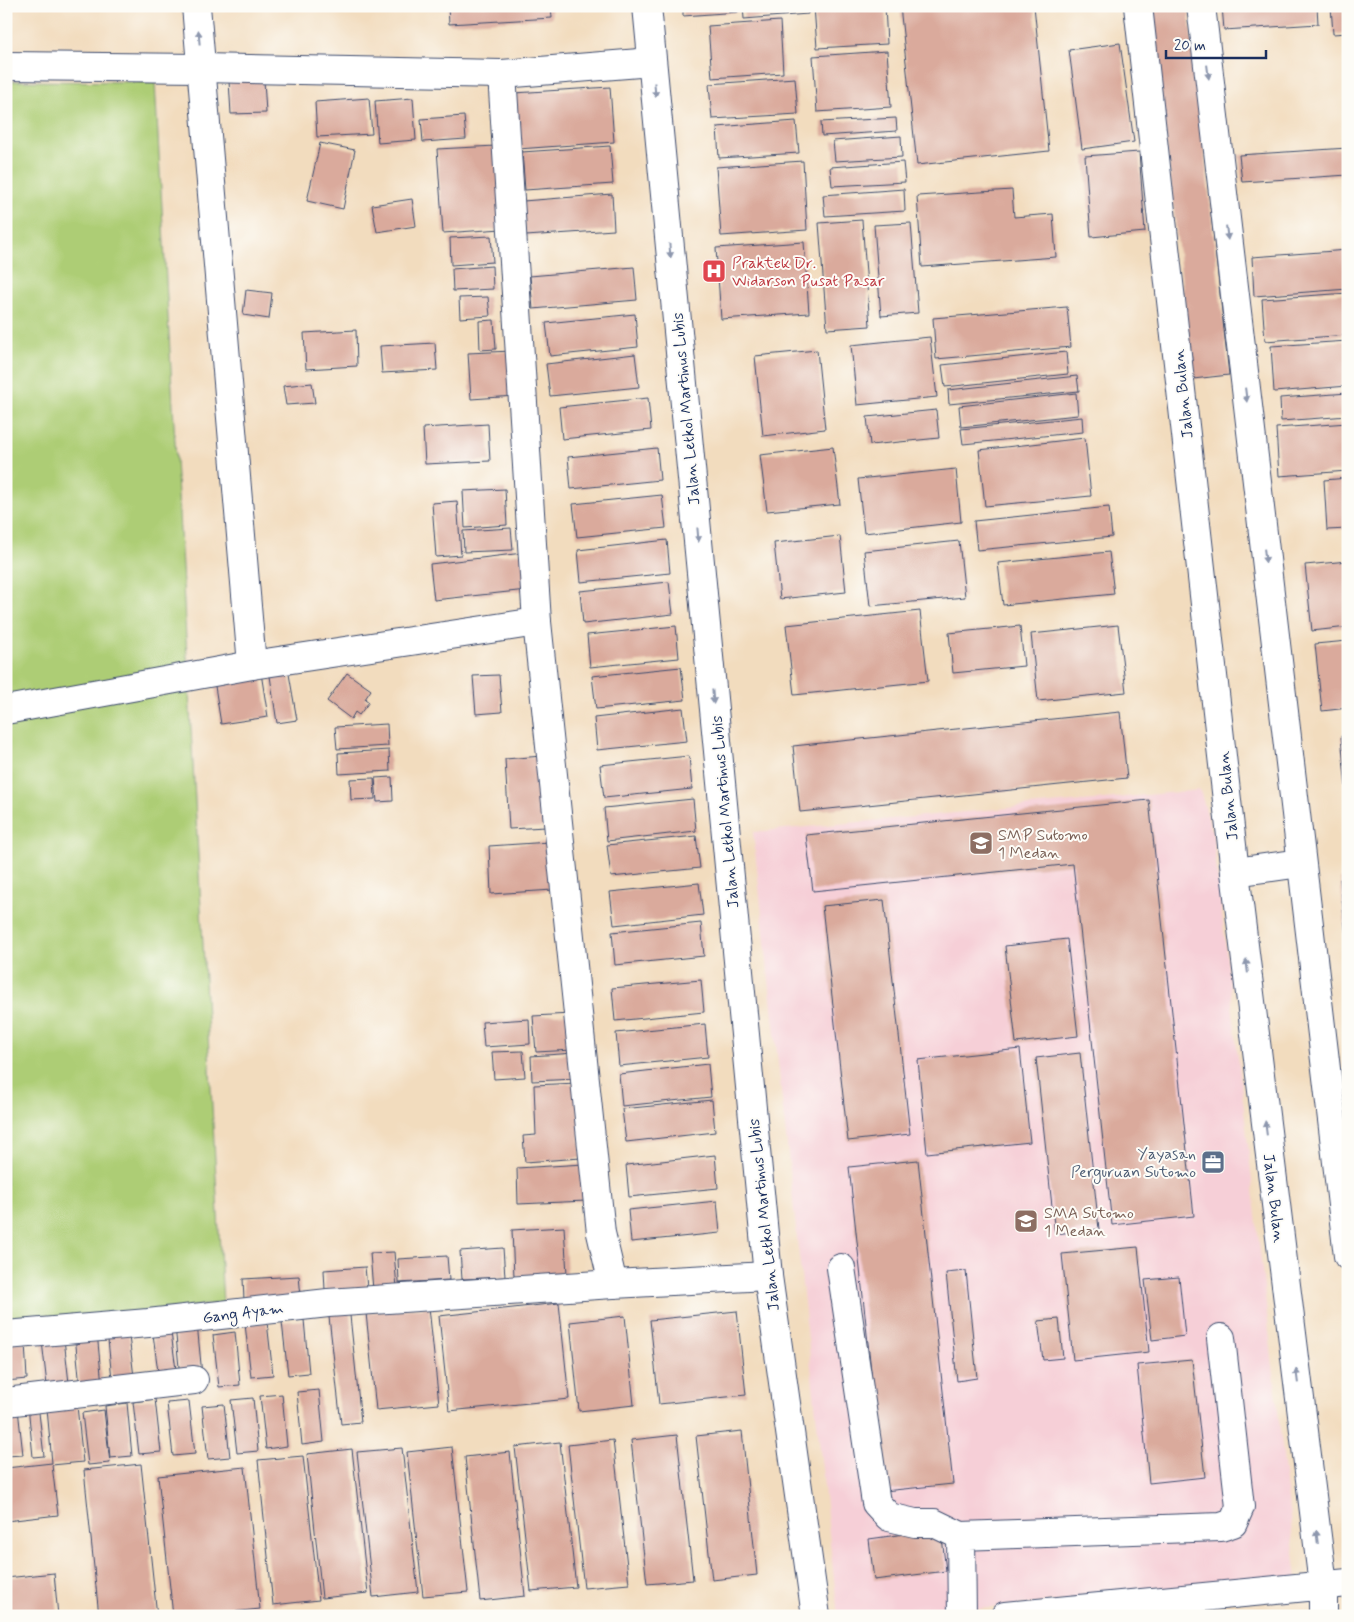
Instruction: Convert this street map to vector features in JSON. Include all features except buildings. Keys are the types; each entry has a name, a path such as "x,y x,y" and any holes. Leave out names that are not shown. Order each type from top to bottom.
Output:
{"street":[{"path":"196,6 252,665"},
{"name":"Jalan Letkol Martinus Lubis","path":"647,6 768,1276 816,1616"},
{"name":"Jalan Bulan","path":"1138,6 1235,872 1335,1584 1323,1616"},
{"path":"1201,6 1348,1256"},
{"path":"6,66 502,74 652,62"},
{"path":"502,74 536,622 601,1233 612,1284"},
{"path":"6,710 252,665 536,622"},
{"path":"1235,872 1301,863"},
{"path":"841,1268 876,1503 889,1517 914,1523 934,1523 961,1536 1221,1527 1233,1523 1240,1508 1221,1338"},
{"name":"Gang Ayam","path":"6,1335 148,1324 328,1303 481,1292 768,1276"},
{"path":"6,1402 194,1380"},
{"path":"961,1536 962,1616"},
{"path":"1005,1616 1335,1584"}],"shaded area":[{"name":"SMA Sutomo 1 Medan","path":"1200,790 1213,835 1297,1579 903,1616 838,1616 753,832"}],"green space":[{"path":"6,81 155,82 223,1303 6,1327"}],"place":[{"name":"Praktek Dr. Widarson Pusat Pasar","path":"714,271"},
{"name":"SMP Sutomo 1 Medan","path":"981,843"},
{"name":"Yayasan Perguruan Sutomo","path":"1213,1162"},
{"name":"SMA Sutomo 1 Medan","path":"1026,1221"}]}
